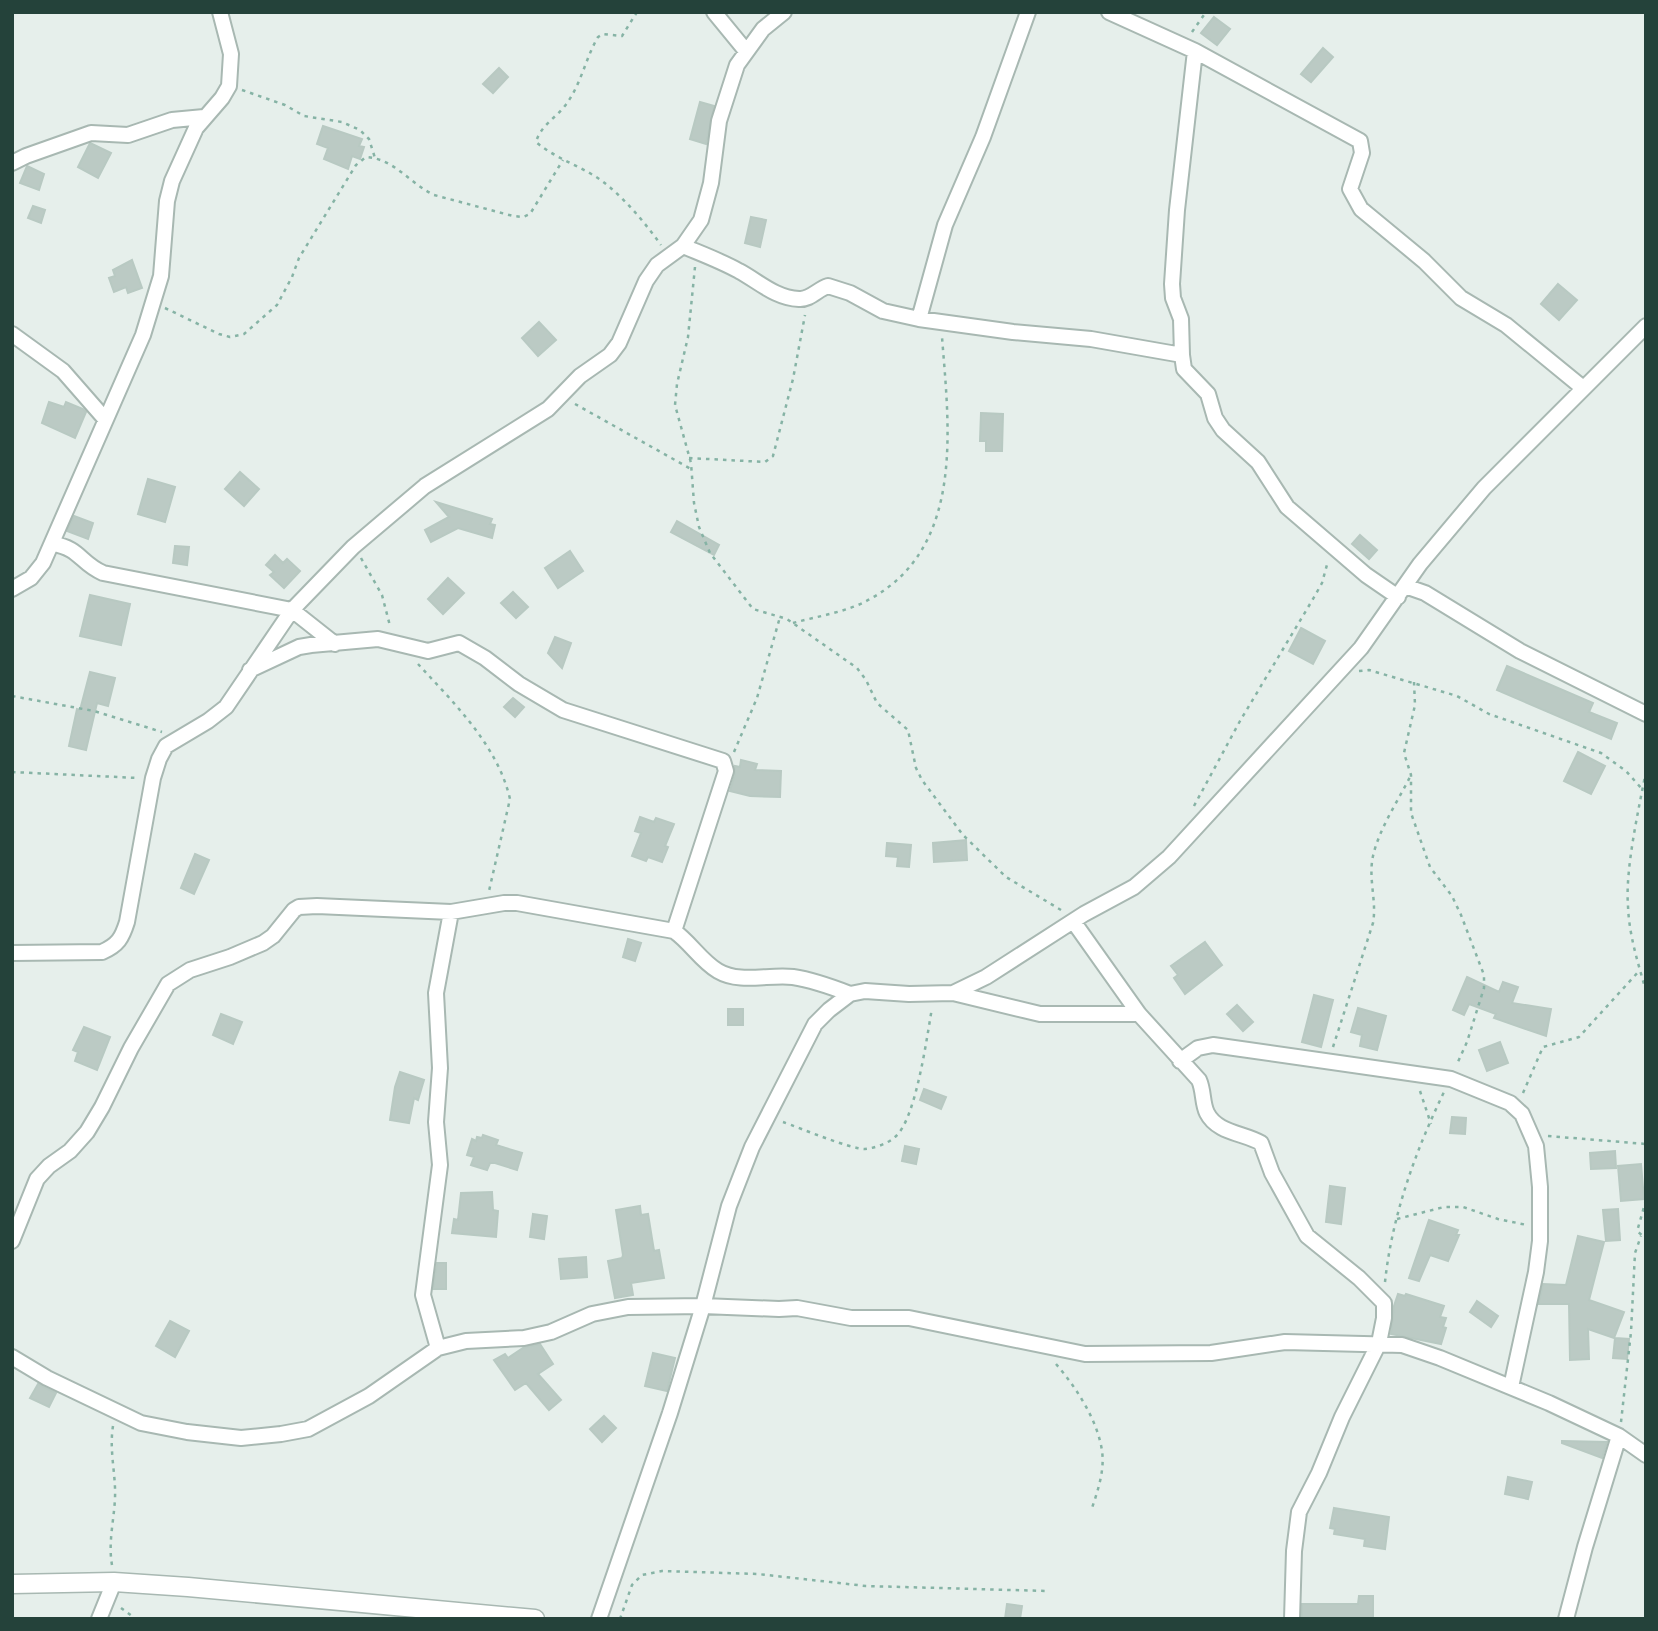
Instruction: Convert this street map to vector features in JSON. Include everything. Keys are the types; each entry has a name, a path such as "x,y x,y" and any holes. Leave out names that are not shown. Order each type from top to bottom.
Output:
{"street":[{"path":"12,589 31,578 43,563 105,419 129,372 153,302 162,266 167,201 172,181 192,136 229,86 231,54 220,12"},
{"path":"714,12 746,51"},
{"path":"12,953 102,952 115,946 121,939 127,922 153,778 166,746 219,714 292,610 353,547 425,486 541,414 580,376 610,355 626,329 646,281 657,265 683,246 701,220 707,203 719,121 737,65 764,29 784,12"},
{"path":"919,319 945,225 990,119 1028,12"},
{"path":"1109,12 1195,51 1360,141 1362,153 1350,189 1361,209 1424,261 1461,298 1506,325 1583,388"},
{"path":"1195,51 1177,210 1172,284 1173,298 1181,319 1184,369 1208,394 1215,418 1258,462 1287,507 1366,575 1402,592 1425,593 1520,651 1646,713"},
{"path":"12,163 91,133 128,135 172,120 204,117"},
{"path":"683,246 741,272 767,289 800,300 828,286 838,288 883,311 919,319 1091,339 1182,355"},
{"path":"953,993 986,977 1074,920 1134,887 1169,856 1361,648 1420,564 1485,488 1646,326"},
{"path":"12,334 64,371 105,419"},
{"path":"53,544 71,548 92,568 103,573 292,610 335,644"},
{"path":"250,670 299,647 378,639 428,651 439,650 452,644 464,645 519,684 563,710 723,761 726,771 674,931"},
{"path":"12,1241 37,1179 49,1166 70,1151 87,1132 161,994 176,977 263,943 299,907 451,912 517,903 674,931 685,938 718,971 734,977 791,977 820,983 850,994"},
{"path":"438,1348 423,1296 440,1165 436,1122 440,1068 436,993 451,912"},
{"path":"1074,920 1139,1014 1199,1080 1207,1113 1215,1123 1261,1143 1272,1173 1307,1236 1359,1278 1384,1303 1379,1343 1299,1512 1294,1551 1292,1619"},
{"path":"599,1619 650,1474 703,1306 729,1206 767,1116 815,1024 850,994 865,991 953,993 1040,1014 1139,1014"},
{"path":"1180,1061 1198,1048 1213,1045 1451,1079 1510,1103 1522,1114 1536,1146 1540,1227 1536,1272 1511,1387"},
{"path":"12,1357 47,1378 141,1423 241,1438 307,1429 369,1396 438,1348 466,1340 524,1338 551,1332 592,1314 628,1307 703,1306 779,1310 797,1308 851,1318 909,1318 1085,1354 1211,1353 1285,1342 1402,1345 1511,1387 1619,1436 1646,1455"},
{"path":"1566,1619 1619,1436"},
{"path":"12,1584 535,1619"},
{"path":"99,1619 111,1591"}],"path":[{"path":"637,12 622,36 603,34 598,37 580,81 565,107 540,131 536,142 605,183 642,219 669,256"},
{"path":"1179,44 1202,20 1206,12"},
{"path":"229,86 285,106 304,116 342,122 360,130 369,138 375,158"},
{"path":"153,302 219,334 230,337 244,334 276,305 299,258 356,164 366,157 387,161 434,195 513,216 530,214 563,160"},
{"path":"697,252 688,338 675,405 689,458 699,527 710,553 753,608 793,623 856,668 866,680 877,703 908,730 916,768 922,780 963,835 1006,877 1074,920"},
{"path":"689,458 765,462 773,456 793,379 808,298"},
{"path":"793,623 868,601 889,588 910,569 926,547 938,516 945,474 947,419 941,323"},
{"path":"560,396 691,469"},
{"path":"1187,816 1318,591 1327,568 1329,544"},
{"path":"353,547 382,595 398,645 466,717 507,786 510,799 485,906"},
{"path":"726,771 757,698 780,617"},
{"path":"1338,672 1369,670 1457,696 1489,714 1601,753 1626,771 1642,789"},
{"path":"1384,1303 1385,1279 1396,1219 1409,1177 1467,1042 1484,988 1484,975 1461,915 1452,896 1430,867 1411,813 1411,775 1404,753 1415,705 1414,682"},
{"path":"12,696 93,710 178,737"},
{"path":"1646,771 1627,903 1630,927 1646,991"},
{"path":"12,772 153,778"},
{"path":"1327,1062 1373,923 1373,856 1411,775"},
{"path":"1516,1109 1543,1047 1579,1037 1640,970"},
{"path":"767,1116 862,1149 879,1146 897,1136 905,1121 921,1070 934,994"},
{"path":"1415,1074 1431,1124"},
{"path":"1532,1135 1646,1144"},
{"path":"1646,1200 1637,1228 1641,1236 1646,1238"},
{"path":"1396,1219 1444,1207 1463,1207 1498,1219 1540,1227"},
{"path":"1619,1436 1631,1332 1635,1253 1641,1236"},
{"path":"1040,1346 1067,1377 1098,1435 1103,1453 1091,1511"},
{"path":"115,1412 110,1443 115,1497 110,1540 111,1591 136,1619"},
{"path":"620,1619 632,1585 642,1575 662,1571 758,1574 866,1586 1048,1591"}],"building":[{"path":"1214,17 1230,29 1217,45 1201,33"},
{"path":"1323,48 1333,57 1311,82 1301,74"},
{"path":"499,68 508,77 493,93 483,84"},
{"path":"700,102 714,106 706,144 690,139"},
{"path":"323,126 362,139 359,146 364,147 360,159 352,156 348,169 324,159 328,148 317,144"},
{"path":"90,143 111,153 98,178 78,167"},
{"path":"27,166 44,174 39,190 20,183"},
{"path":"33,206 45,210 41,223 28,218"},
{"path":"751,217 766,220 760,247 745,243"},
{"path":"132,260 142,288 128,293 126,287 114,292 109,278 115,276 113,270"},
{"path":"1558,284 1577,300 1559,320 1541,304"},
{"path":"539,322 556,340 538,356 522,338"},
{"path":"49,402 64,407 66,402 86,412 75,438 42,423"},
{"path":"981,413 1003,414 1002,451 986,451 986,441 980,441"},
{"path":"240,472 259,489 244,506 225,489"},
{"path":"148,479 175,487 165,522 138,514"},
{"path":"436,502 492,519 490,524 495,525 492,538 458,528 431,542 425,530 449,517"},
{"path":"74,516 93,523 88,539 67,531"},
{"path":"677,521 719,545 714,555 671,532"},
{"path":"1360,535 1377,550 1369,559 1352,544"},
{"path":"175,546 189,547 187,565 173,563"},
{"path":"570,551 583,571 558,588 545,568"},
{"path":"275,555 283,563 287,559 300,571 284,588 270,575 274,572 266,565"},
{"path":"448,578 464,593 443,614 428,599"},
{"path":"513,592 528,607 516,618 501,603"},
{"path":"90,595 130,604 121,645 80,636"},
{"path":"1301,628 1325,641 1313,664 1289,651"},
{"path":"555,637 571,643 562,668 548,653"},
{"path":"1507,666 1593,703 1589,712 1617,723 1611,739 1497,690"},
{"path":"90,672 115,678 108,706 97,703 86,750 69,746 77,709 80,710"},
{"path":"513,698 524,707 515,717 504,707"},
{"path":"1578,752 1605,766 1591,794 1564,781"},
{"path":"741,760 757,764 755,770 781,771 780,797 750,796 730,791 735,766 740,767"},
{"path":"640,817 654,822 656,818 674,824 662,862 648,857 646,861 632,856 641,833 635,831"},
{"path":"966,840 967,860 934,862 933,843"},
{"path":"887,843 911,845 909,867 897,866 898,857 886,856"},
{"path":"195,854 209,860 194,894 181,888"},
{"path":"628,939 641,943 635,961 623,957"},
{"path":"1205,942 1222,965 1185,994 1174,978 1178,975 1171,966"},
{"path":"1467,977 1499,992 1503,982 1518,987 1512,1003 1551,1009 1546,1036 1494,1018 1496,1014 1469,1004 1464,1015 1453,1010"},
{"path":"1314,995 1333,1000 1321,1047 1302,1042"},
{"path":"1237,1005 1253,1022 1243,1031 1227,1014"},
{"path":"1358,1008 1386,1016 1377,1050 1360,1046 1362,1035 1351,1032"},
{"path":"728,1009 743,1009 743,1025 728,1025"},
{"path":"221,1014 242,1022 233,1044 213,1035"},
{"path":"84,1027 110,1037 97,1070 75,1061 78,1052 73,1050"},
{"path":"1500,1042 1508,1063 1487,1071 1479,1050"},
{"path":"400,1072 424,1080 418,1100 414,1098 409,1123 390,1120"},
{"path":"924,1089 946,1097 941,1109 920,1100"},
{"path":"1452,1117 1466,1118 1465,1134 1450,1133"},
{"path":"483,1135 498,1140 496,1145 522,1153 517,1170 495,1163 490,1163 487,1170 471,1165 474,1157 467,1155 472,1139 476,1141 477,1137 482,1138"},
{"path":"905,1146 919,1149 916,1164 902,1161"},
{"path":"1615,1151 1616,1168 1591,1169 1590,1153"},
{"path":"1641,1164 1644,1199 1621,1201 1618,1166"},
{"path":"1330,1186 1345,1188 1341,1224 1326,1222"},
{"path":"492,1192 493,1210 498,1211 496,1237 452,1233 454,1219 458,1220 461,1193"},
{"path":"640,1206 641,1215 648,1214 654,1251 659,1250 664,1278 631,1283 633,1295 615,1298 608,1261 622,1258 623,1255 616,1210"},
{"path":"1618,1209 1620,1240 1606,1241 1603,1210"},
{"path":"533,1214 547,1216 544,1239 530,1237"},
{"path":"1429,1220 1458,1230 1456,1235 1459,1235 1448,1261 1430,1255 1419,1281 1409,1278"},
{"path":"1578,1236 1604,1242 1589,1300 1624,1312 1614,1338 1588,1329 1589,1359 1570,1360 1569,1304 1539,1302 1543,1284 1566,1285"},
{"path":"586,1257 587,1277 561,1279 559,1259"},
{"path":"437,1263 446,1263 446,1289 433,1289"},
{"path":"1398,1294 1444,1306 1440,1317 1446,1318 1443,1327 1446,1328 1441,1344 1391,1334"},
{"path":"1477,1301 1498,1316 1491,1327 1470,1312"},
{"path":"170,1321 189,1331 175,1357 156,1346"},
{"path":"1615,1338 1629,1339 1627,1359 1613,1358"},
{"path":"540,1344 553,1364 538,1374 561,1400 549,1410 526,1383 515,1390 494,1360 505,1354 508,1358 523,1348"},
{"path":"653,1353 675,1358 667,1391 645,1386"},
{"path":"38,1384 56,1393 49,1407 30,1398"},
{"path":"604,1416 616,1428 602,1442 590,1429"},
{"path":"1562,1441 1607,1442 1602,1458"},
{"path":"1508,1477 1532,1482 1528,1499 1505,1494"},
{"path":"1334,1508 1389,1517 1385,1549 1364,1546 1365,1539 1334,1534 1335,1529 1330,1528"},
{"path":"1359,1596 1373,1596 1373,1619 1302,1619 1302,1604 1358,1604"},
{"path":"1007,1604 1022,1606 1020,1619 1005,1619"}]}
